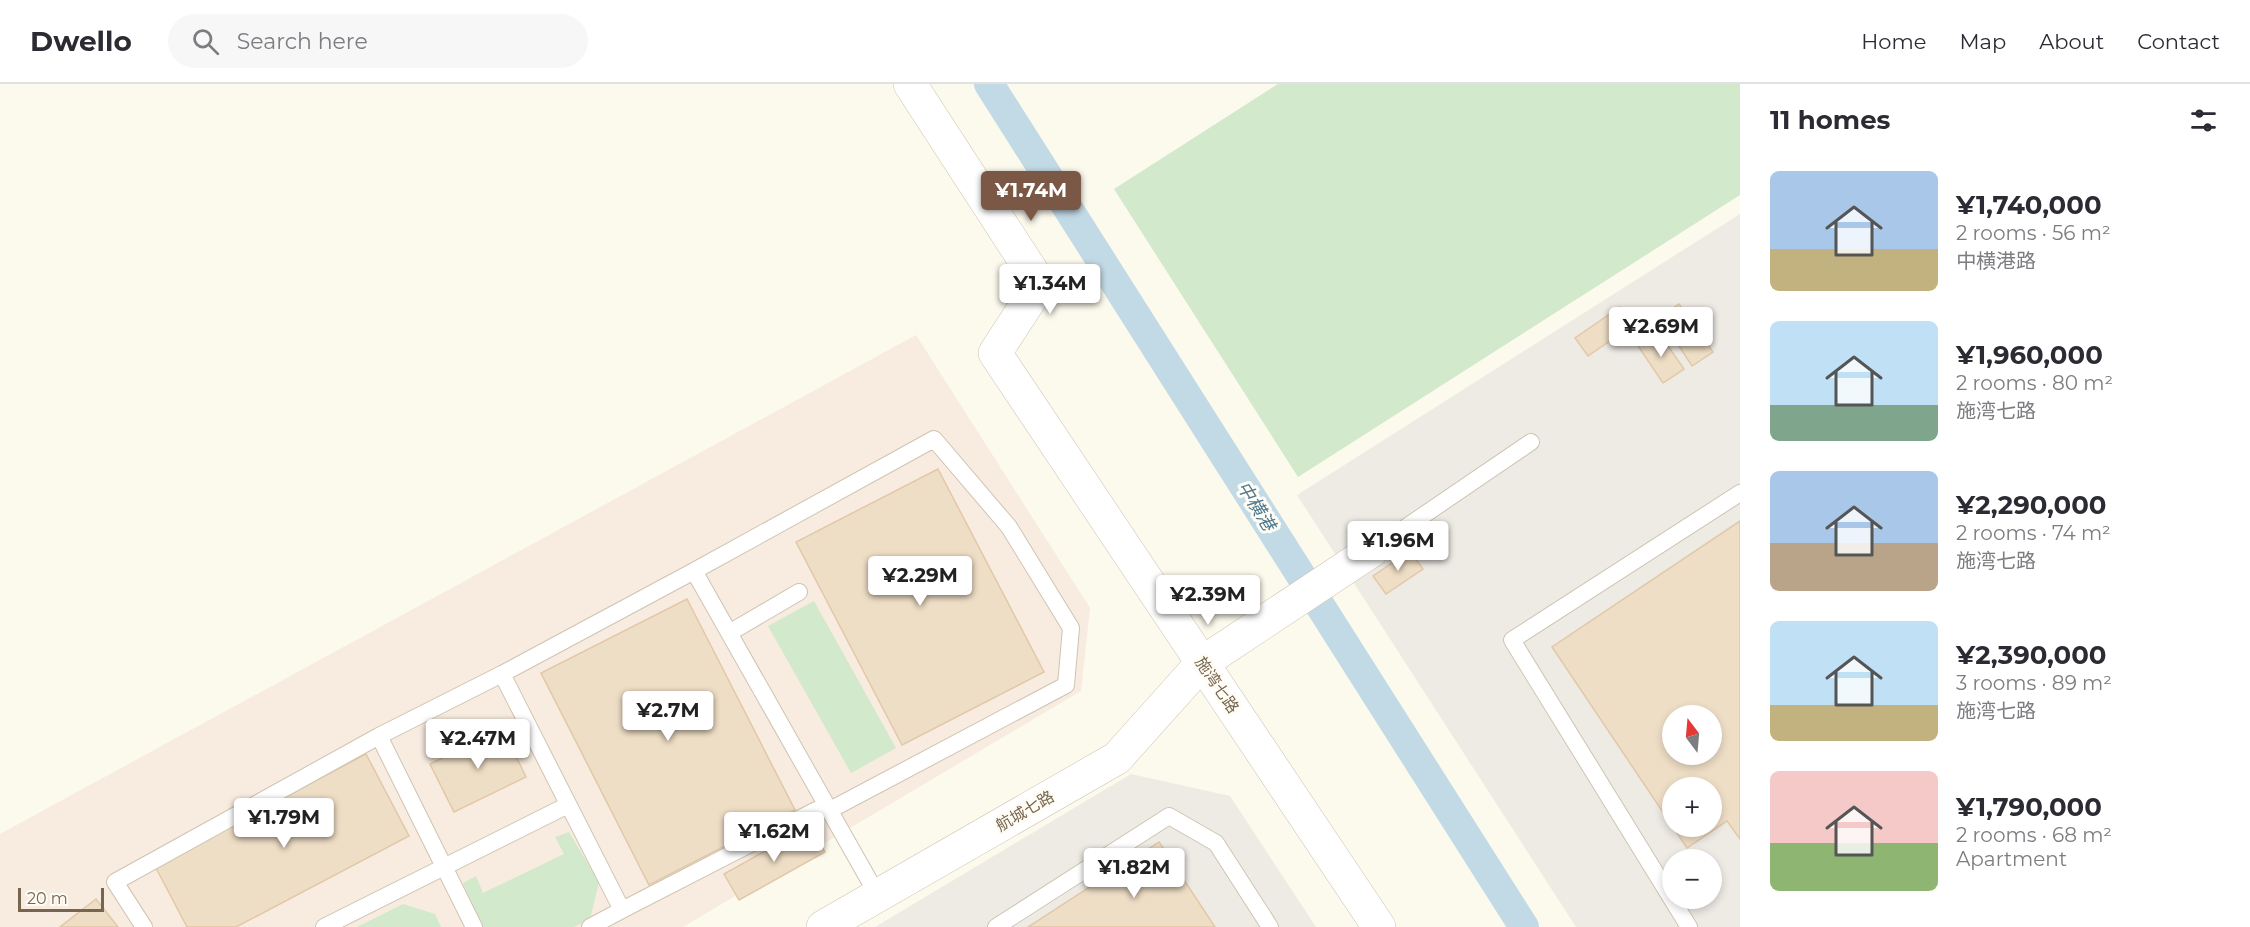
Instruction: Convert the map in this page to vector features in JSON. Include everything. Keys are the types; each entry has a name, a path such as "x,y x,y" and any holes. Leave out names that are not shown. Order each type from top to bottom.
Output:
{"street":[{"name":"施湾七路","path":"910,84 1040,284 995,353 1379,927"},
{"name":"航城七路","path":"823,927 1117,758 1202,663 1371,551"}],"lane":[{"path":"144,927 115,882 379,736 502,674 934,439 1009,527 1071,628 1066,684 828,808 590,927"},
{"path":"1371,551 1531,442"},
{"path":"1689,927 1512,640 1740,493"},
{"path":"694,571 878,896"},
{"path":"729,633 799,592"},
{"path":"502,674 622,910"},
{"path":"379,736 474,927"},
{"path":"324,927 568,805"},
{"path":"996,927 1169,816 1216,843 1270,927"}],"shaded area":[{"path":"1740,214 1740,927 1576,927 1297,495"},
{"path":"916,335 1090,608 1081,691 683,927 0,927 0,834"},
{"path":"1131,774 1230,796 1316,927 875,927"}],"green space":[{"path":"1278,84 1740,84 1740,195 1298,477 1114,189"},
{"path":"814,601 896,748 851,773 768,626"},
{"path":"569,832 599,882 590,919 574,927 482,927 463,883 476,876 483,893 564,854 555,837"},
{"path":"403,904 435,914 441,927 357,927"}],"building":[{"path":"1679,304 1713,352 1692,366 1660,317"},
{"path":"1620,307 1633,325 1588,356 1575,338"},
{"path":"1659,333 1684,369 1663,383 1638,346"},
{"path":"938,469 1044,672 902,745 796,542"},
{"path":"1740,521 1740,839 1727,821 1722,824 1722,777 1662,777 1662,811 1552,647"},
{"path":"1410,551 1423,569 1386,594 1373,576"},
{"path":"687,599 795,810 649,885 541,673"},
{"path":"503,729 526,777 454,812 430,764"},
{"path":"366,754 409,836 236,927 187,927 155,866"},
{"path":"810,826 825,852 739,900 724,874"},
{"path":"1680,837 1703,837 1687,848"},
{"path":"1159,842 1215,927 1028,927"},
{"path":"96,899 118,927 60,927"}],"waterway":[{"name":"中横港","path":"989,84 1524,927"}]}
